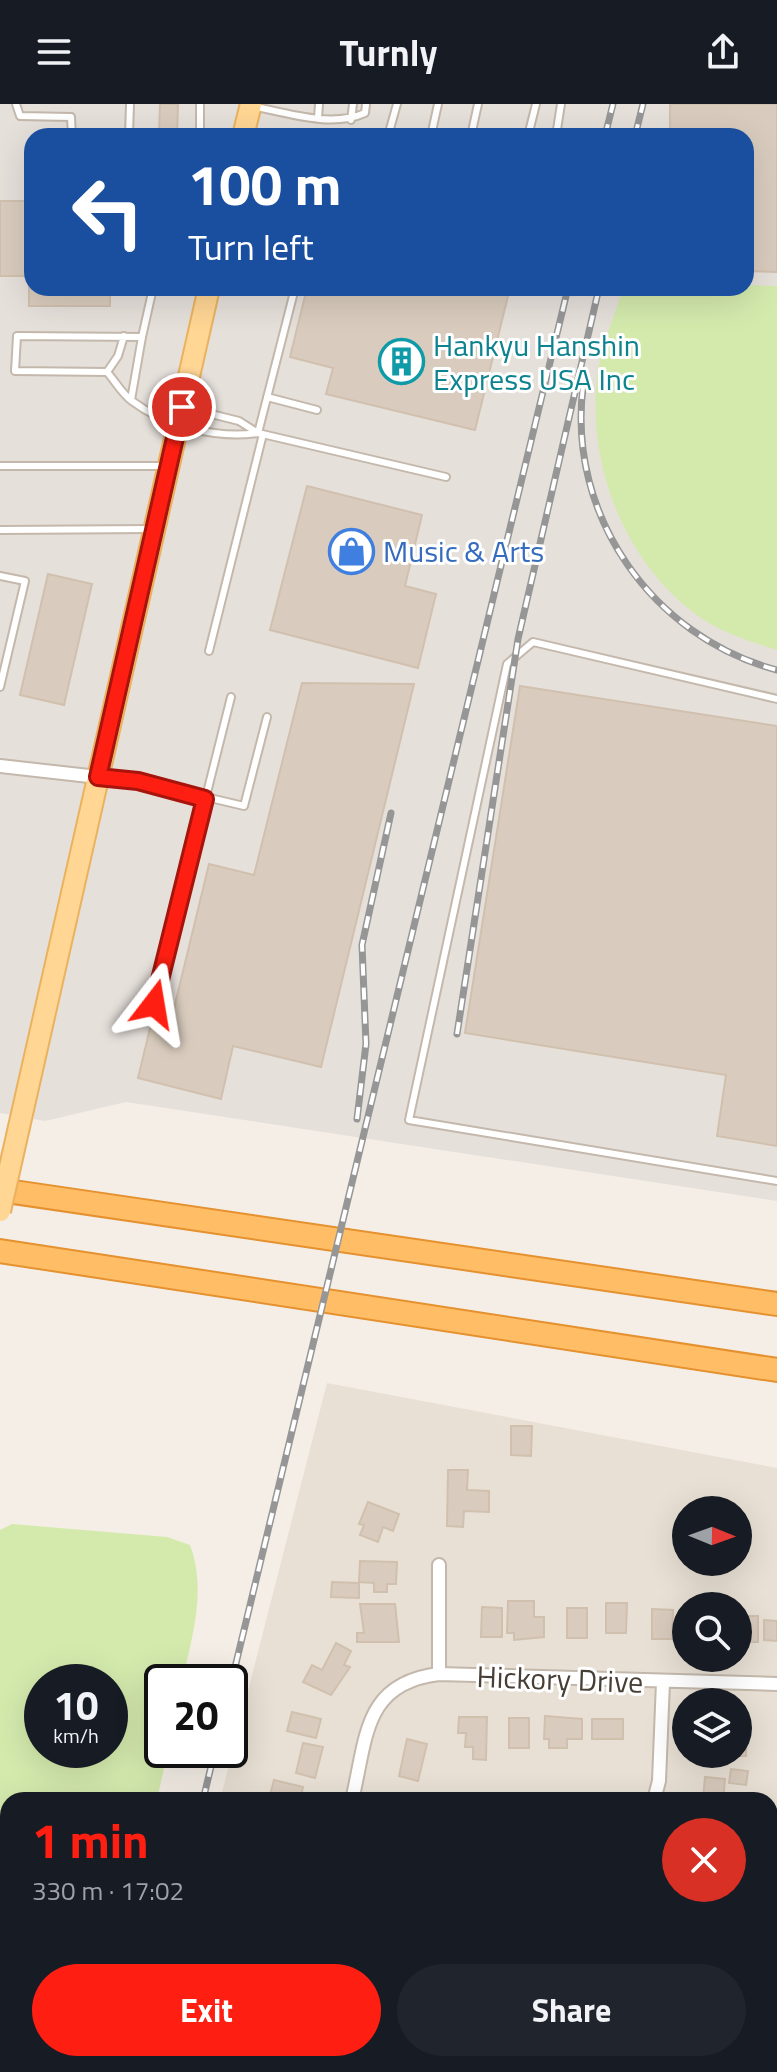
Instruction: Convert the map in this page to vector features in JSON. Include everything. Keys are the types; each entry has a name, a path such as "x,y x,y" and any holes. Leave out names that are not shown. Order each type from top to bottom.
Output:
{"highway":[{"path":"0,1181 99,1203"},
{"path":"0,1190 777,1304"},
{"path":"0,1251 777,1372"}],"main road":[{"path":"245,128 250,105"},
{"path":"0,1211 207,296"}],"street":[{"path":"0,766 98,777"},
{"path":"439,1565 439,1674"},
{"name":"Hickory Drive","path":"354,1792 374,1712 382,1699 409,1680 439,1674 777,1684"},
{"path":"656,1792 663,1682"},
{"path":"277,2072 285,2072"}],"lane":[{"path":"16,104 20,116 71,117 72,128"},
{"path":"129,128 130,104"},
{"path":"200,104 200,128"},
{"path":"296,115 299,104"},
{"path":"318,118 319,104"},
{"path":"351,120 353,104"},
{"path":"250,105 296,115 351,120 365,113 366,104"},
{"path":"390,128 397,104"},
{"path":"433,128 438,104"},
{"path":"473,128 478,104"},
{"path":"530,128 536,104"},
{"path":"557,128 561,104"},
{"path":"131,400 151,296"},
{"path":"209,651 293,296"},
{"path":"142,337 17,336 15,371 107,372 131,400 235,436 260,434 446,477"},
{"path":"107,372 118,356 124,336"},
{"path":"267,397 317,410"},
{"path":"180,416 239,421 260,434"},
{"path":"0,466 169,466"},
{"path":"0,530 155,529"},
{"path":"0,576 25,581 0,687"},
{"path":"777,699 533,642 507,664 409,1120 777,1181"},
{"path":"0,646 10,648"},
{"path":"154,1004 231,697"},
{"path":"98,777 138,781 244,806 267,717"}],"shaded area":[{"path":"0,104 777,104 777,1201 126,1102 45,1121 0,1113"},
{"path":"327,1383 777,1468 777,1792 222,1792 228,1768 248,1768 248,1691"}],"green space":[{"path":"754,285 777,286 777,650 736,636 698,616 672,594 631,541 605,478 598,444 595,411 597,377 604,344 621,296 754,296"},
{"path":"12,1524 167,1537 190,1545 198,1596 186,1664 144,1664 144,1768 164,1768 159,1792 0,1792 0,1530"}],"building":[{"path":"160,104 178,104 177,128 159,128"},
{"path":"670,104 777,104 777,272 754,271 754,128 670,128"},
{"path":"0,201 24,201 24,276 0,276"},
{"path":"29,296 110,296 110,306 29,306"},
{"name":"Hankyu Hanshin Express USA Inc","path":"305,296 508,296 475,430 326,394 333,368 290,357"},
{"name":"Music & Arts","path":"307,486 422,515 405,586 436,594 418,668 270,630"},
{"path":"48,574 92,584 64,705 20,695"},
{"path":"302,683 414,684 321,1067 233,1046 221,1099 138,1078 151,1024 169,1029 209,864 254,875"},
{"path":"520,686 777,726 777,1146 717,1136 726,1075 465,1033"},
{"path":"511,1426 532,1426 531,1456 511,1455"},
{"path":"448,1470 468,1470 467,1490 489,1491 489,1512 464,1511 463,1527 447,1526"},
{"path":"368,1502 399,1514 393,1531 383,1527 378,1542 360,1535 364,1525 359,1524"},
{"path":"360,1561 397,1562 396,1584 387,1584 387,1592 374,1592 374,1583 359,1582"},
{"path":"332,1582 359,1583 359,1598 331,1597"},
{"path":"508,1601 534,1601 534,1617 544,1617 544,1637 514,1640 514,1633 507,1633"},
{"path":"606,1603 627,1603 626,1633 606,1633"},
{"path":"360,1604 395,1604 399,1642 357,1642 357,1633 364,1633"},
{"path":"482,1607 502,1608 502,1637 481,1637"},
{"path":"567,1608 587,1608 587,1638 567,1638"},
{"path":"652,1609 672,1610 672,1639 652,1639"},
{"path":"752,1616 758,1616 758,1642 752,1642"},
{"path":"764,1620 777,1621 777,1641 764,1640"},
{"path":"336,1643 351,1651 344,1665 350,1667 331,1695 303,1682 312,1665 322,1670"},
{"path":"292,1712 321,1719 316,1738 287,1731"},
{"path":"545,1716 582,1719 582,1739 567,1739 567,1748 549,1748 549,1739 544,1739"},
{"path":"459,1717 487,1717 486,1760 473,1759 473,1747 465,1747 466,1733 458,1733"},
{"path":"509,1718 529,1718 529,1748 509,1748"},
{"path":"592,1719 623,1719 623,1739 592,1739"},
{"path":"407,1739 427,1744 418,1781 399,1776"},
{"path":"303,1743 323,1747 315,1778 296,1773"},
{"path":"731,1769 748,1771 746,1785 729,1783"},
{"path":"705,1777 725,1779 724,1792 704,1792"},
{"path":"274,1780 303,1787 302,1792 271,1792"}],"railway":[{"path":"607,128 613,104"},
{"path":"637,128 643,104"},
{"path":"236,1664 566,296"},
{"path":"457,1034 518,639 597,296"},
{"path":"583,387 582,435 589,481 604,524 627,564 656,600 692,630 732,654 777,670"},
{"path":"357,1119 366,1044 362,945 391,813"},
{"path":"205,1792 211,1768"}],"place":[{"name":"Hankyu Hanshin Express USA Inc","path":"402,362"},
{"name":"Music & Arts","path":"352,551"}],"route":[{"path":"154,1004 205,799 138,781 98,777 182,407"}]}
